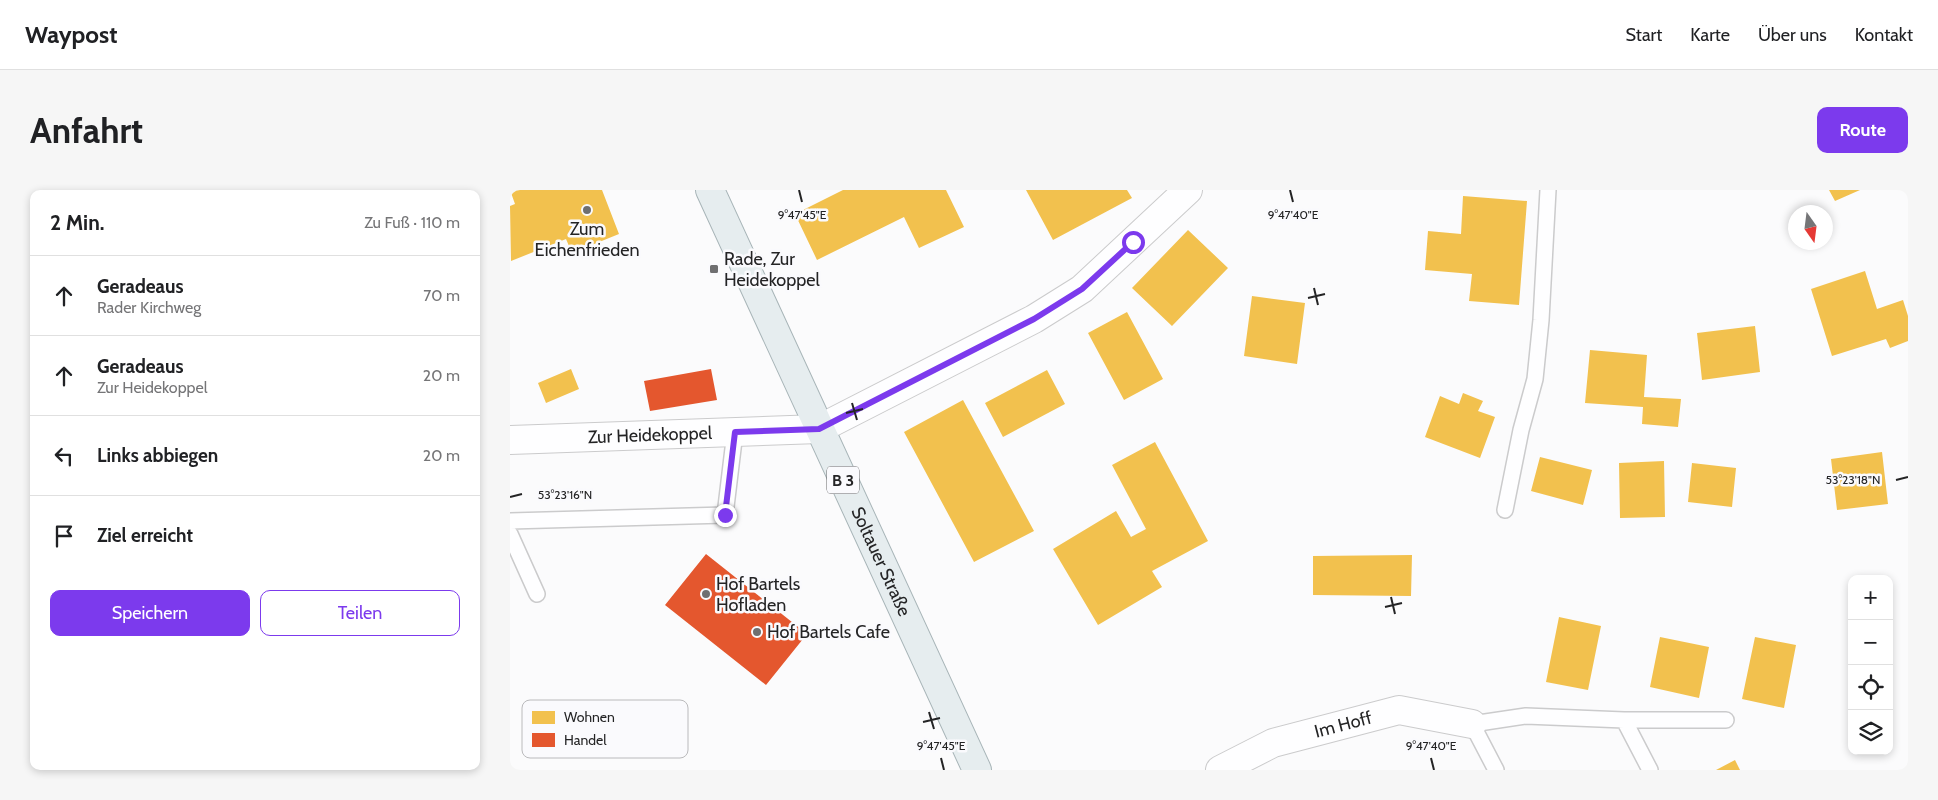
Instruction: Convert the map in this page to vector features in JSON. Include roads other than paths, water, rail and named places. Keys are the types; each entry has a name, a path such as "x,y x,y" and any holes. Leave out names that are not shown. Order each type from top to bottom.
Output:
{"main road":[{"name":"Soltauer Straße","path":"710,190 977,770"}],"street":[{"path":"819,429 1003,337 1082,289 1188,190"},
{"name":"Zur Heidekoppel","path":"510,440 819,429"},
{"name":"Im Hoff","path":"1220,770 1273,743 1399,710 1472,724"}],"lane":[{"path":"1506,510 1521,430 1536,379 1548,190"},
{"path":"510,521 725,515 735,432"},
{"path":"510,534 538,594"},
{"path":"1496,770 1472,724 1526,716 1624,720 1726,720"},
{"path":"1624,720 1650,770"}],"place":[{"name":"Zum Eichenfrieden","path":"587,210"},
{"name":"Rade, Zur Heidekoppel","path":"714,269"},
{"name":"Hof Bartels Hofladen","path":"706,594"},
{"name":"Hof Bartels Cafe","path":"757,632"}]}
